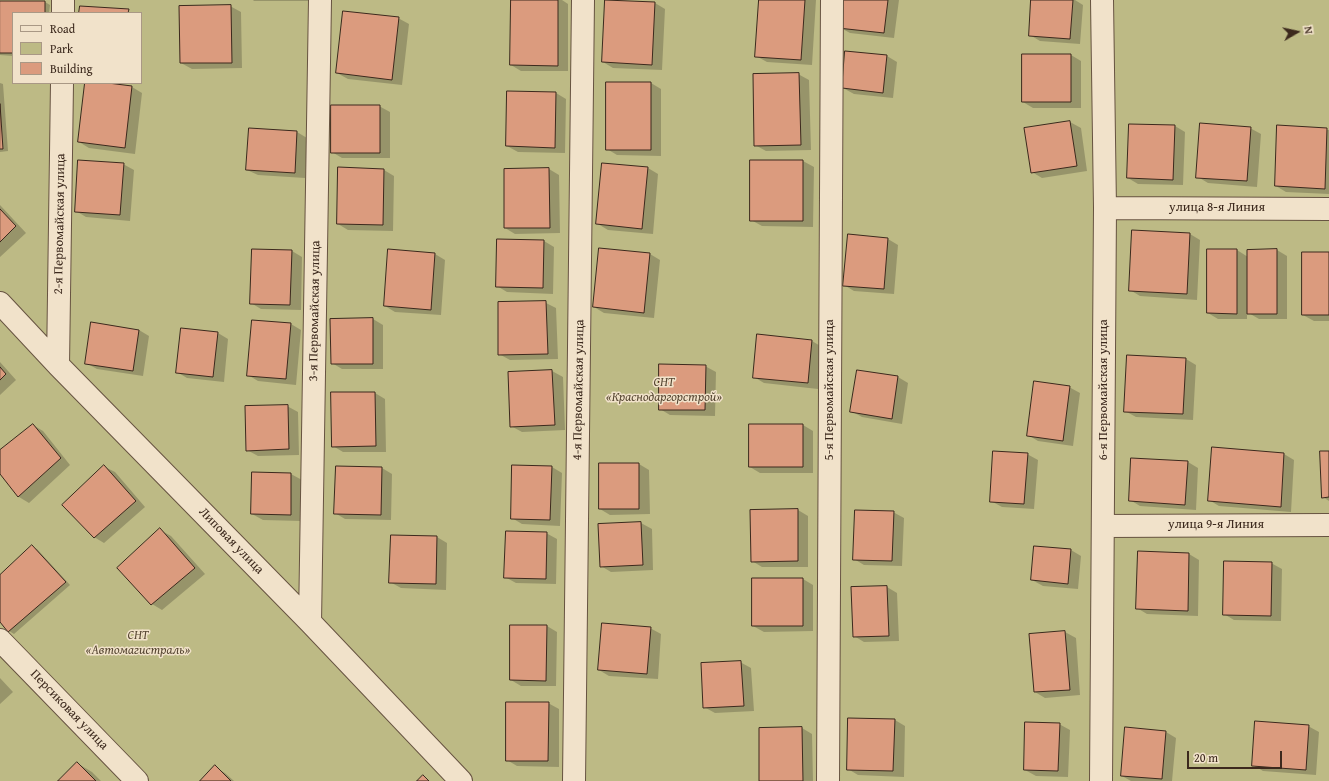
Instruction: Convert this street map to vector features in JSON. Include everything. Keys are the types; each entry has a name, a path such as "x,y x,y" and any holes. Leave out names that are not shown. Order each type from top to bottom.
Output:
{"street":[{"path":"63,0 63,12"},
{"name":"3-я Первомайская улица","path":"310,622 320,0"},
{"name":"4-я Первомайская улица","path":"574,781 583,0"},
{"name":"5-я Первомайская улица","path":"828,781 832,0"},
{"name":"6-я Первомайская улица","path":"1101,781 1104,526 1105,208 1102,0"},
{"name":"2-я Первомайская улица","path":"58,365 62,84"},
{"name":"улица 8-я Линия","path":"1105,208 1329,209"},
{"name":"Липовая улица","path":"0,303 58,365 310,622 461,781"},
{"name":"улица 9-я Линия","path":"1104,526 1329,525"},
{"name":"Персиковая улица","path":"0,640 137,781"}],"green space":[{"name":"СНТ «Краснодаргорстрой»","path":"0,0 1329,0 1329,781 0,781"}],"building":[{"path":"511,0 558,0 558,66 510,65"},
{"path":"605,0 655,2 652,65 602,62"},
{"path":"759,0 805,0 801,60 755,57"},
{"path":"841,0 888,0 884,33 838,28"},
{"path":"1031,0 1073,0 1070,39 1029,36"},
{"path":"0,1 45,1 45,12 12,12 12,53 0,53"},
{"path":"231,5 232,63 180,63 179,6"},
{"path":"80,6 129,9 128,12 79,12"},
{"path":"343,11 399,17 392,80 336,73"},
{"path":"845,51 887,55 883,93 842,88"},
{"path":"1022,54 1071,54 1071,102 1022,102"},
{"path":"799,73 801,145 754,146 753,74"},
{"path":"606,82 651,82 651,150 606,150"},
{"path":"85,84 116,84 132,86 125,148 78,142"},
{"path":"507,91 556,92 555,148 506,146"},
{"path":"0,104 3,149 0,149"},
{"path":"331,105 380,105 380,153 331,153"},
{"path":"1070,121 1077,166 1031,173 1024,128"},
{"path":"1200,123 1251,127 1247,181 1196,178"},
{"path":"1129,124 1175,125 1173,180 1127,178"},
{"path":"1277,125 1327,128 1325,189 1275,186"},
{"path":"249,128 297,131 295,173 246,170"},
{"path":"78,160 124,163 120,215 75,212"},
{"path":"750,160 803,160 803,221 750,221"},
{"path":"602,163 648,167 642,229 596,224"},
{"path":"338,167 384,169 383,225 337,224"},
{"path":"549,168 550,228 504,228 504,169"},
{"path":"0,209 16,226 0,242"},
{"path":"1132,230 1190,233 1187,294 1129,291"},
{"path":"848,234 888,238 884,289 843,286"},
{"path":"497,239 544,240 543,288 496,287"},
{"path":"599,248 650,253 644,313 593,307"},
{"path":"252,249 292,250 290,305 250,304"},
{"path":"388,249 435,253 431,310 384,306"},
{"path":"1207,249 1237,249 1237,314 1207,313"},
{"path":"1277,249 1277,314 1247,314 1247,250"},
{"path":"1302,252 1329,252 1329,315 1302,315"},
{"path":"546,301 548,354 498,355 498,302"},
{"path":"373,318 373,364 331,364 330,319"},
{"path":"252,320 291,323 286,379 247,376"},
{"path":"91,322 139,330 133,371 85,364"},
{"path":"181,328 218,332 213,377 176,373"},
{"path":"757,334 812,340 808,383 753,378"},
{"path":"1127,355 1186,358 1183,414 1124,412"},
{"path":"659,364 706,365 705,410 659,410"},
{"path":"0,367 6,374 0,380"},
{"path":"552,370 555,425 510,427 508,372"},
{"path":"857,370 898,376 892,419 850,412"},
{"path":"1034,381 1070,386 1063,441 1027,436"},
{"path":"331,392 375,392 376,446 332,447"},
{"path":"288,405 289,449 246,451 245,406"},
{"path":"33,424 61,458 18,497 0,474 0,450"},
{"path":"749,424 803,424 803,467 749,467"},
{"path":"1212,447 1284,453 1281,507 1208,501"},
{"path":"993,451 1028,453 1024,504 990,502"},
{"path":"1320,451 1329,451 1329,497 1322,498"},
{"path":"1131,458 1188,461 1185,505 1129,501"},
{"path":"599,463 639,463 639,509 599,509"},
{"path":"104,465 136,501 94,538 62,505"},
{"path":"512,465 552,466 550,520 511,519"},
{"path":"336,466 382,467 381,515 334,514"},
{"path":"252,472 291,473 291,515 251,514"},
{"path":"798,509 798,561 751,562 750,510"},
{"path":"855,510 894,511 892,561 853,560"},
{"path":"641,522 643,565 600,567 598,524"},
{"path":"160,528 195,568 151,605 117,568"},
{"path":"506,531 547,532 546,579 504,578"},
{"path":"391,535 437,536 436,584 389,583"},
{"path":"32,545 66,582 8,632 0,622 0,575"},
{"path":"1034,546 1071,549 1068,584 1031,580"},
{"path":"1138,551 1189,553 1188,611 1136,609"},
{"path":"1224,561 1272,562 1271,616 1223,615"},
{"path":"752,578 803,578 803,626 752,626"},
{"path":"887,586 889,636 853,637 851,587"},
{"path":"602,623 651,627 647,674 598,670"},
{"path":"510,625 547,625 546,681 510,680"},
{"path":"1065,631 1070,690 1034,692 1029,634"},
{"path":"741,661 744,706 703,708 701,663"},
{"path":"506,702 549,702 548,761 506,761"},
{"path":"848,718 895,719 893,771 847,770"},
{"path":"1255,721 1309,725 1306,770 1252,766"},
{"path":"1025,722 1060,723 1058,771 1024,770"},
{"path":"802,727 803,781 759,781 759,728"},
{"path":"1125,727 1166,731 1162,779 1121,776"},
{"path":"77,762 96,781 58,781"},
{"path":"215,765 231,781 200,781"},
{"path":"423,775 429,781 417,781"}],"park label":[{"name":"СНТ «Автомагистраль»","path":"138,644"}]}
